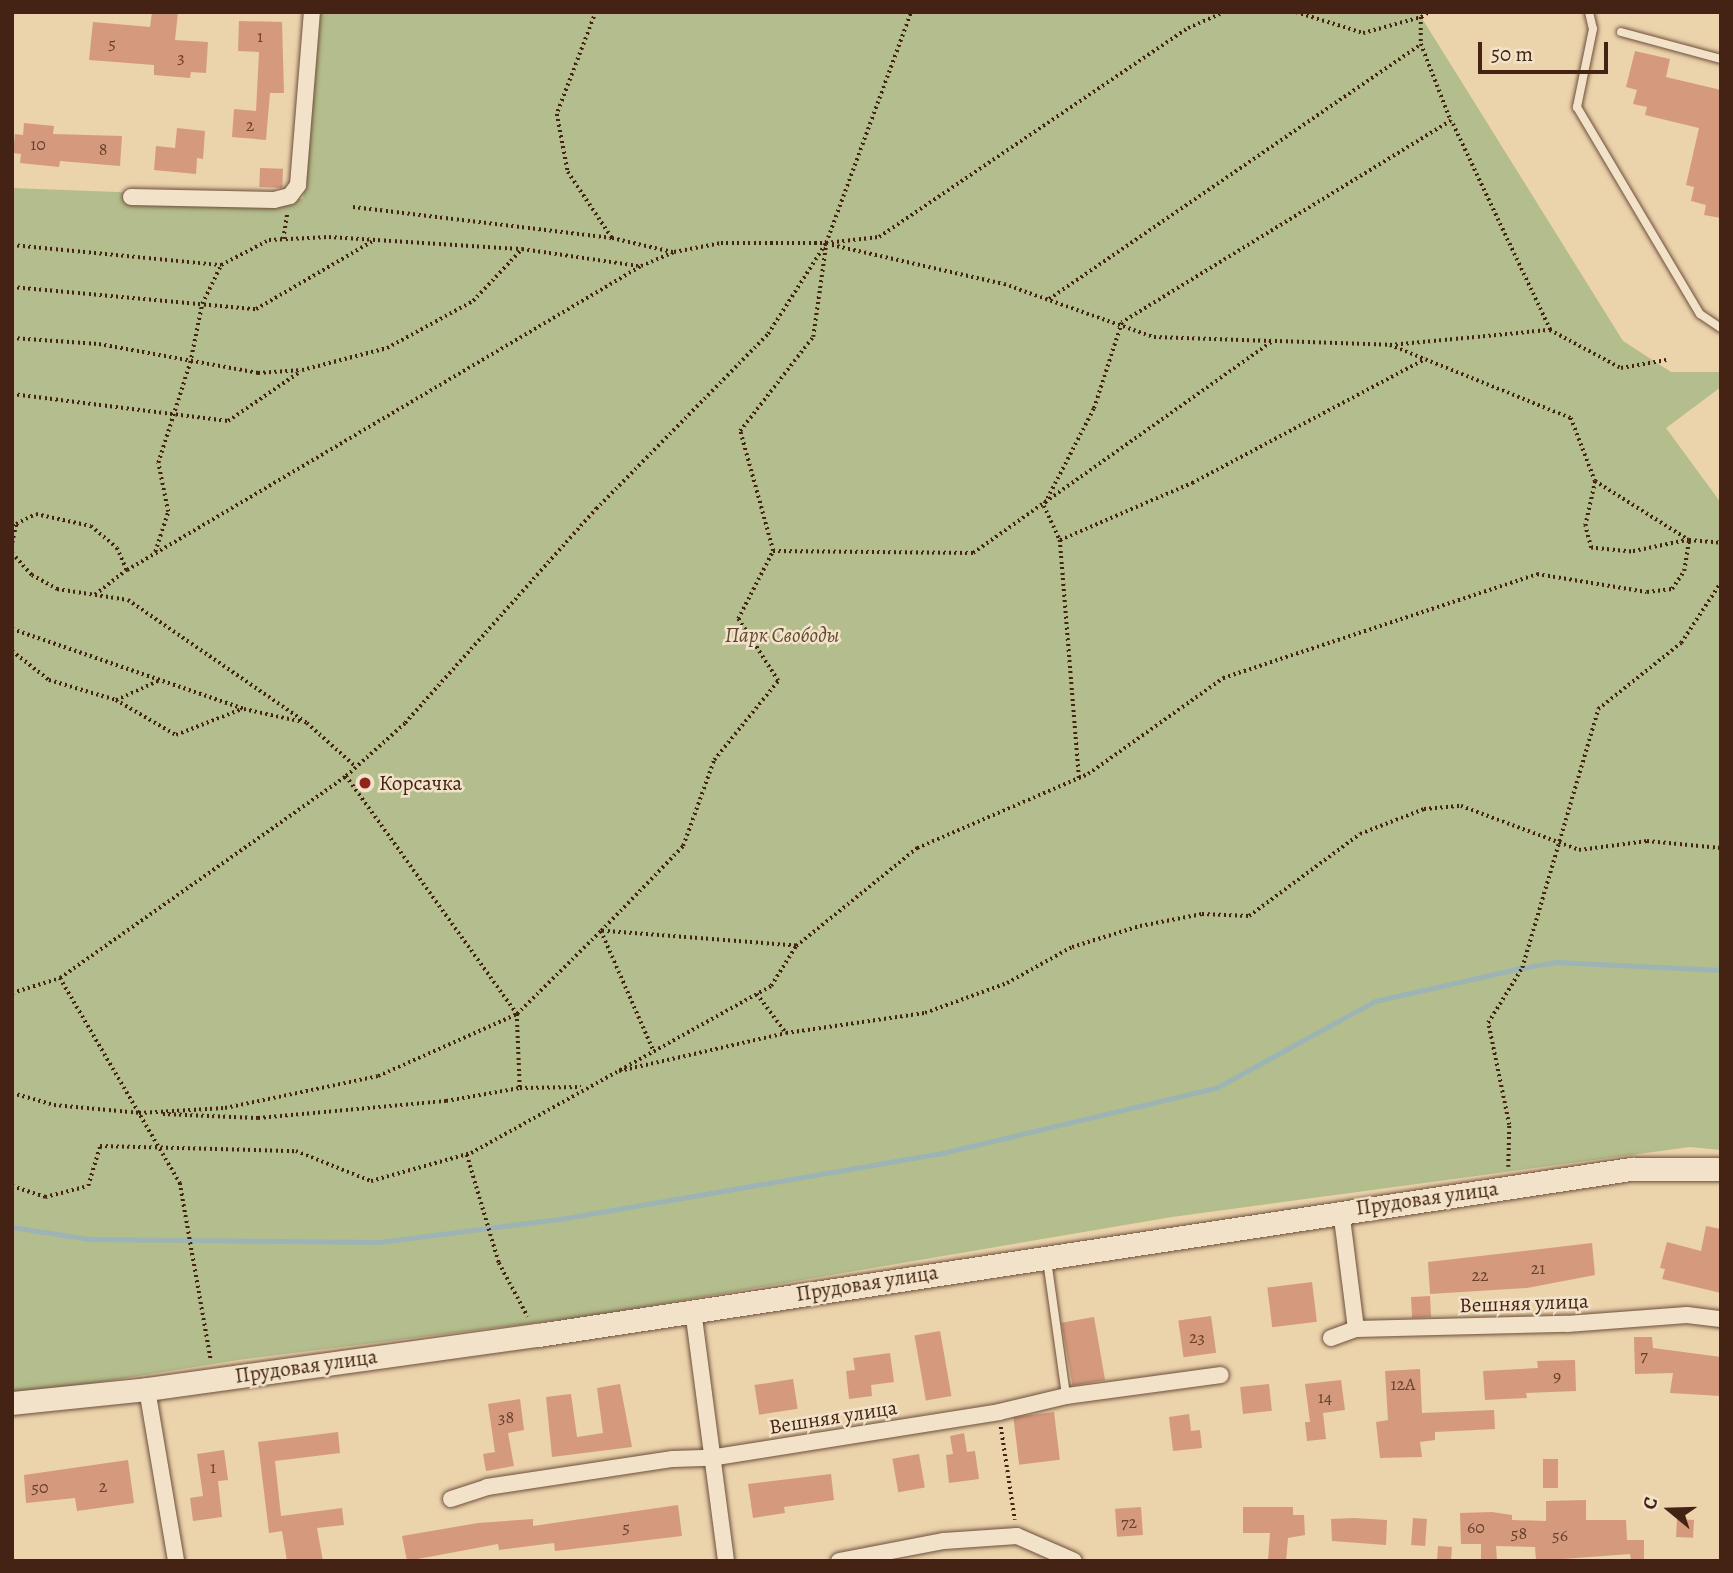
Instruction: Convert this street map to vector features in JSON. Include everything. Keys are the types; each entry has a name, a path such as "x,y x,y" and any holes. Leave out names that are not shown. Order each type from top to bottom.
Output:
{"main road":[{"name":"Прудовая улица","path":"12,1403 147,1389 538,1335 1046,1254 1631,1169 1721,1169"}],"street":[{"path":"131,197 274,200 290,196 298,185 312,12"},
{"path":"1341,1210 1356,1329"},
{"path":"693,1310 710,1458 726,1561"},
{"name":"Вешняя улица","path":"1331,1338 1356,1329 1567,1324 1687,1315 1721,1319"},
{"name":"Вешняя улица","path":"451,1499 487,1488 673,1459 710,1458 999,1412 1066,1396 1221,1375"},
{"path":"147,1389 176,1561"},
{"path":"839,1561 944,1541 1017,1536 1074,1561"}],"lane":[{"path":"1589,12 1593,29 1577,107 1700,314 1721,328"},
{"path":"1621,32 1721,59"},
{"path":"1046,1254 1066,1396"}],"path":[{"path":"596,12 557,114 568,172 612,239"},
{"path":"139,1113 225,1108 378,1076 517,1014 683,846 714,760 778,681 738,619 773,551 740,431 813,337 827,243 911,12"},
{"path":"92,598 155,552 640,266 674,252 722,243 827,243 879,237 1188,28 1224,12"},
{"path":"1296,12 1363,33 1429,12"},
{"path":"1420,17 1421,44 1451,121 1550,330"},
{"path":"1048,299 1421,44"},
{"path":"1044,506 1094,409 1122,323 1451,121"},
{"path":"283,239 290,196"},
{"path":"353,207 612,239 674,252"},
{"path":"12,245 221,265 269,240 375,240 522,249 640,266"},
{"path":"12,286 256,309 375,240"},
{"path":"827,243 1004,284 1122,323 1154,337 1390,345 1550,330 1622,368 1666,360"},
{"path":"12,993 61,978 346,776 354,765 405,723 596,509 768,334 827,243"},
{"path":"12,338 99,344 190,363 258,373 302,370 387,348 473,301 522,249"},
{"path":"155,552 168,512 158,463 190,363 202,304 221,265"},
{"path":"773,551 973,553 1044,506 1273,341"},
{"path":"1390,345 1572,418 1595,481 1585,526 1591,548 1631,552 1689,540 1721,542"},
{"path":"1060,540 1192,483 1425,359"},
{"path":"12,394 228,421 302,370"},
{"path":"1595,481 1689,540"},
{"path":"1044,506 1060,540 1079,778"},
{"path":"12,543 16,524 36,514 59,517 91,526 117,548 127,570"},
{"path":"12,1186 45,1197 88,1186 100,1146 296,1151 372,1181 467,1154 583,1087 654,1052 771,986 796,946 917,848 1079,778 1223,678 1537,574 1647,592 1672,589 1684,571 1689,540"},
{"path":"12,553 32,575 57,589 92,598 128,600 307,723 354,765"},
{"path":"1507,1187 1509,1125 1488,1023 1522,968 1598,709 1681,643 1721,582"},
{"path":"12,629 244,709 307,723"},
{"path":"12,651 49,680 116,700 176,735 244,709"},
{"path":"116,700 160,680"},
{"path":"346,776 517,1014 520,1088"},
{"path":"613,1072 786,1033 925,1013 1007,983 1072,947 1140,926 1202,914 1249,916 1360,834 1424,809 1461,806 1497,817 1559,847 1579,850 1647,841 1721,848"},
{"path":"601,931 796,946"},
{"path":"601,931 654,1052"},
{"path":"61,978 180,1183 215,1378"},
{"path":"757,994 786,1033"},
{"path":"12,1093 54,1105 139,1113 258,1118 446,1101 520,1088 583,1087"},
{"path":"467,1154 482,1218 490,1239 538,1335"},
{"path":"999,1412 1017,1536"}],"green space":[{"name":"Парк Свободы","path":"321,12 1418,12 1623,341 1671,372 1721,372 1721,387 1666,428 1721,503 1721,1150 1690,1147 1172,1217 597,1315 239,1360 12,1396 12,188 303,199"}],"building":[{"path":"152,12 178,12 175,40 208,42 206,73 191,72 190,78 154,75 154,65 89,60 93,22 150,27"},
{"path":"239,21 282,22 284,93 270,93 266,140 232,137 234,109 256,111 259,52 238,51"},
{"path":"1635,51 1670,59 1666,77 1721,90 1721,218 1704,215 1706,205 1691,201 1694,187 1686,185 1699,128 1645,115 1647,107 1633,104 1637,90 1626,87"},
{"path":"24,123 54,126 53,134 122,136 120,166 60,161 59,167 20,163 21,154 13,153 15,134 23,135"},
{"path":"177,128 205,131 203,159 197,158 196,174 154,170 156,146 175,148"},
{"path":"260,168 283,169 282,188 259,187"},
{"path":"1706,1226 1721,1229 1721,1293 1662,1279 1665,1269 1660,1268 1667,1242 1701,1251"},
{"path":"1592,1243 1595,1275 1527,1288 1430,1294 1428,1262"},
{"path":"1312,1282 1317,1322 1272,1327 1267,1287"},
{"path":"1430,1296 1431,1317 1412,1318 1411,1297"},
{"path":"1211,1316 1216,1353 1183,1357 1178,1321"},
{"path":"1094,1317 1105,1380 1073,1386 1062,1323"},
{"path":"940,1331 951,1396 926,1401 914,1336"},
{"path":"1634,1337 1652,1337 1653,1348 1721,1357 1721,1396 1670,1393 1673,1373 1635,1374"},
{"path":"890,1353 894,1382 871,1385 872,1396 849,1399 846,1371 855,1370 853,1358"},
{"path":"1575,1360 1576,1391 1526,1393 1527,1398 1485,1400 1483,1371 1538,1368 1537,1361"},
{"path":"1420,1369 1422,1413 1494,1410 1495,1429 1435,1432 1435,1440 1420,1442 1422,1457 1380,1458 1376,1422 1388,1420 1385,1371"},
{"path":"793,1379 798,1409 759,1415 754,1385"},
{"path":"1341,1380 1345,1410 1323,1413 1326,1439 1307,1441 1305,1422 1310,1422 1305,1384"},
{"path":"620,1384 632,1447 552,1457 546,1397 571,1394 577,1437 603,1433 597,1388"},
{"path":"1269,1384 1272,1411 1243,1414 1240,1387"},
{"path":"520,1399 524,1430 508,1433 514,1466 486,1471 483,1454 495,1452 488,1404"},
{"path":"1054,1412 1060,1460 1019,1465 1013,1417"},
{"path":"1189,1414 1191,1431 1200,1430 1202,1448 1173,1451 1169,1417"},
{"path":"338,1432 340,1453 275,1461 281,1516 342,1508 344,1525 317,1528 323,1561 287,1561 282,1531 269,1533 258,1442"},
{"path":"964,1433 967,1452 975,1451 979,1479 949,1483 946,1455 953,1454 950,1436"},
{"path":"224,1450 228,1480 218,1481 222,1517 193,1521 190,1498 203,1496 197,1454"},
{"path":"919,1454 925,1487 898,1492 892,1459"},
{"path":"1543,1459 1558,1459 1558,1488 1543,1488"},
{"path":"128,1460 134,1503 77,1511 75,1498 26,1503 24,1475"},
{"path":"831,1474 834,1500 784,1507 785,1513 753,1518 748,1484"},
{"path":"1586,1500 1586,1520 1626,1520 1627,1540 1644,1540 1644,1560 1631,1560 1630,1554 1536,1561 1535,1547 1496,1546 1497,1561 1481,1561 1481,1544 1461,1544 1460,1513 1492,1512 1512,1515 1512,1520 1546,1521 1546,1501"},
{"path":"678,1505 682,1536 555,1551 554,1543 499,1550 498,1544 407,1561 402,1536 478,1523 533,1519 533,1526"},
{"path":"1141,1507 1143,1535 1117,1537 1115,1509"},
{"path":"1243,1507 1293,1507 1293,1515 1304,1515 1305,1535 1288,1538 1286,1561 1268,1561 1270,1533 1243,1533"},
{"path":"1413,1518 1427,1519 1425,1546 1411,1545"},
{"path":"1331,1519 1387,1520 1386,1545 1332,1541"},
{"path":"1677,1519 1694,1520 1693,1538 1676,1537"},
{"path":"1438,1546 1452,1547 1451,1561 1437,1561"}],"waterway":[{"path":"12,1227 88,1239 379,1242 566,1218 938,1154 1216,1088 1375,1001 1522,968 1556,962 1721,970"}],"place":[{"name":"Корсачка","path":"365,783"}]}
